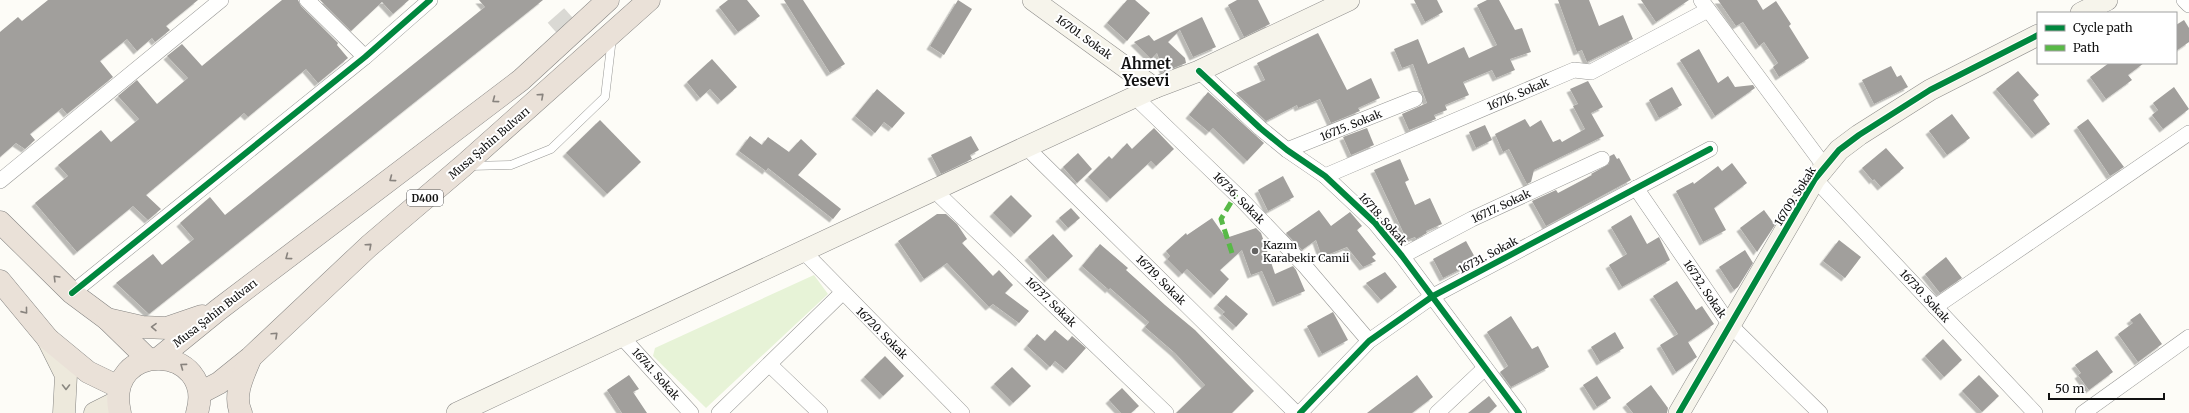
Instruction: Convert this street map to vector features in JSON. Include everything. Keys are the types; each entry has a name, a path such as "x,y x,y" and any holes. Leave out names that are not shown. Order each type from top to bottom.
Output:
{"highway":[{"path":"573,15 592,0"},
{"name":"Musa Şahin Bulvarı","path":"119,401 125,375 135,365 153,358 440,143 536,66 608,0"},
{"name":"Musa Şahin Bulvarı","path":"202,406 219,383 250,358 369,246 463,166 650,0"},
{"path":"536,66 542,48 555,31"},
{"path":"0,222 72,293 107,319 153,358"},
{"path":"0,281 48,339 88,372 119,401"},
{"path":"107,319 142,327 167,328 218,310"},
{"name":"D400","path":"153,358 173,360 186,368 195,379 202,406"},
{"path":"241,413 237,405 239,385 250,358"}],"main road":[{"name":"16701. Sokak","path":"1033,0 1154,88"},
{"path":"457,413 935,191 1026,147 1154,88 1199,71 1349,0"},
{"path":"2083,12 2107,0"},
{"name":"16709. Sokak","path":"1679,413 1820,173 1839,150 1859,135 1930,90 2037,36"},
{"path":"48,339 66,374 64,413"},
{"path":"95,413 119,401"}],"street":[{"path":"0,181 222,0"},
{"path":"307,0 365,57"},
{"path":"72,293 365,57 430,0"},
{"path":"2184,0 2189,5"},
{"name":"16730. Sokak","path":"1704,5 1820,173 1935,307 2035,413"},
{"name":"16716. Sokak","path":"1325,176 1574,70 1591,72 1704,5"},
{"name":"16718. Sokak","path":"1199,71 1260,128 1287,150 1325,176 1375,223 1433,296 1519,413"},
{"name":"16736. Sokak","path":"1135,97 1241,199 1304,265 1369,341"},
{"name":"16715. Sokak","path":"1287,150 1415,99"},
{"path":"1935,307 2189,133"},
{"name":"16719. Sokak","path":"1026,147 1296,413"},
{"name":"16731. Sokak","path":"1300,413 1369,341 1433,296 1710,149"},
{"name":"16717. Sokak","path":"1402,256 1472,219 1602,159"},
{"name":"16732. Sokak","path":"1636,188 1730,325 1820,413"},
{"name":"16737. Sokak","path":"935,191 1166,413"},
{"name":"16720. Sokak","path":"803,251 842,293 962,413"},
{"path":"719,413 770,365 842,293"},
{"name":"16741. Sokak","path":"621,336 691,413"},
{"path":"2083,413 2189,337"},
{"path":"770,365 820,413"},
{"path":"1437,413 1485,368"}],"lane":[{"path":"463,166 511,164 552,149 605,97 613,33"}],"green space":[{"path":"814,275 828,294 706,408 653,356 655,348"}],"building":[{"path":"48,0 198,0 166,26 170,30 155,42 152,38 137,51 127,39 100,61 113,77 67,114 62,108 30,134 35,140 25,149 16,143 0,157 0,32 18,17 22,21"},
{"path":"282,0 298,0 301,6 338,43 337,45 348,58 318,83 306,69 248,117 244,113 146,195 161,209 148,220 133,206 77,252 35,203 68,176 58,165 101,130 111,142 139,119 118,96 137,80 157,104 188,78 167,56 182,44 202,66"},
{"path":"320,0 409,0 393,14 382,2 351,31"},
{"path":"479,0 543,0 149,314 116,283 153,254 162,265 194,239 180,223 210,197 225,215 485,7"},
{"path":"728,0 747,0 760,16 738,32 719,7"},
{"path":"784,0 803,0 845,64 830,73"},
{"path":"958,0 972,9 944,55 930,46"},
{"path":"1127,0 1135,0 1150,13 1127,41 1107,23"},
{"path":"1237,0 1258,0 1270,24 1244,37 1228,5"},
{"path":"1414,0 1437,0 1443,12 1425,22"},
{"path":"1487,0 1499,0 1515,30 1522,28 1531,52 1510,59 1515,70 1496,78 1492,70 1463,82 1469,95 1445,105 1447,110 1434,115 1436,119 1409,130 1402,114 1427,103 1413,64 1402,68 1394,49 1418,39 1428,64 1464,47 1469,58 1497,45 1477,5"},
{"path":"1558,0 1589,0 1599,26 1623,15 1633,39 1587,62 1582,50 1577,52"},
{"path":"1641,0 1689,0 1656,22"},
{"path":"1718,0 1757,0 1763,10 1776,1 1791,24 1789,26 1809,58 1779,77 1773,67 1778,63 1764,42 1759,46 1743,22 1736,26"},
{"path":"1202,17 1216,47 1193,57 1180,30 1168,42 1185,58 1186,63 1164,72 1157,53 1151,59 1134,42 1149,35 1154,41"},
{"path":"2184,20 2189,28 2189,42 2177,50 2177,24"},
{"path":"1318,33 1347,90 1371,78 1380,98 1358,108 1360,111 1331,123 1320,99 1298,108 1297,105 1266,121 1236,93 1265,80 1257,63"},
{"path":"1699,49 1718,83 1728,76 1735,87 1753,85 1755,88 1715,116 1680,60"},
{"path":"712,59 737,87 721,101 710,89 700,98 687,82"},
{"path":"2108,64 2143,64 2128,75 2132,80 2106,99 2090,77"},
{"path":"1891,66 1897,77 1901,75 1908,87 1874,104 1862,80"},
{"path":"2018,71 2039,95 2033,100 2050,124 2035,135 1996,89"},
{"path":"1588,81 1603,107 1591,113 1604,136 1534,170 1531,182 1527,184 1509,149 1503,152 1495,134 1525,119 1530,127 1541,120 1553,142 1560,139 1562,142 1585,129 1573,106 1578,104 1570,89"},
{"path":"1672,87 1682,105 1659,118 1649,100"},
{"path":"2174,87 2189,109 2163,129 2152,115 2158,110 2153,103"},
{"path":"877,89 905,113 892,128 884,122 875,133 855,116"},
{"path":"1208,92 1264,143 1247,161 1213,128 1209,132 1189,115"},
{"path":"1952,114 1970,138 1947,155 1929,131"},
{"path":"2088,119 2124,167 2110,176 2077,127"},
{"path":"600,120 641,162 607,194 566,153"},
{"path":"1485,125 1492,140 1476,148 1469,132"},
{"path":"1154,128 1174,149 1156,166 1151,161 1110,199 1088,177 1109,156 1112,159 1127,143 1132,149"},
{"path":"1367,128 1374,145 1351,155 1343,137"},
{"path":"750,136 762,145 768,137 789,152 801,139 817,154 798,175 841,209 833,219 768,168 766,171 739,151"},
{"path":"971,136 979,150 970,155 972,159 941,174 931,155"},
{"path":"1886,148 1904,168 1881,187 1874,179 1873,181 1862,168"},
{"path":"1078,153 1092,169 1077,183 1063,167"},
{"path":"1614,154 1617,159 1619,158 1631,180 1546,226 1532,201 1556,190 1558,193 1592,175 1591,174 1609,164 1610,156"},
{"path":"1400,159 1409,180 1405,182 1415,205 1430,198 1442,224 1426,231 1427,233 1416,239 1415,237 1407,240 1374,170"},
{"path":"1732,163 1747,183 1714,208 1726,230 1703,242 1676,191 1693,182 1694,184 1718,166 1722,171"},
{"path":"1283,176 1294,197 1268,211 1258,190"},
{"path":"1011,195 1032,216 1014,234 993,213"},
{"path":"1071,208 1080,218 1068,228 1059,218"},
{"path":"1319,210 1331,226 1350,212 1362,226 1357,230 1376,254 1372,257 1376,261 1363,267 1347,247 1322,257 1316,240 1302,250 1286,233"},
{"path":"1764,210 1775,225 1757,252 1740,228"},
{"path":"937,214 946,214 957,224 967,239 962,243 993,276 999,270 1013,285 1005,293 1029,311 1019,323 993,304 989,307 947,263 924,279 898,241"},
{"path":"1631,215 1647,244 1659,237 1670,260 1622,287 1609,265 1627,254 1611,227"},
{"path":"1212,218 1226,238 1256,228 1261,233 1275,274 1293,266 1305,291 1276,303 1262,271 1251,275 1242,250 1220,270 1229,279 1214,295 1187,269 1182,274 1167,259 1170,256 1166,251 1186,233 1187,235"},
{"path":"1053,234 1073,256 1048,279 1028,257"},
{"path":"1839,240 1861,257 1845,278 1823,261"},
{"path":"1466,241 1477,261 1443,278 1433,259"},
{"path":"1100,244 1128,268 1126,270 1195,330 1254,391 1232,413 1176,413 1205,385 1175,353 1145,327 1149,322 1082,266"},
{"path":"1745,250 1753,263 1738,287 1734,290 1719,267"},
{"path":"1946,257 1962,278 1940,293 1925,274"},
{"path":"1385,272 1397,287 1381,300 1366,283"},
{"path":"1677,281 1696,310 1702,306 1714,324 1688,342 1697,357 1676,372 1660,345 1678,334 1653,296"},
{"path":"1226,295 1248,314 1236,327 1222,314 1225,312 1217,305"},
{"path":"1333,312 1348,340 1322,354 1307,326"},
{"path":"2140,313 2162,344 2138,362 2118,334 2133,323 2130,320"},
{"path":"1511,316 1532,349 1538,346 1549,367 1511,387 1500,372 1508,366 1487,332"},
{"path":"1055,330 1068,341 1072,336 1086,348 1066,370 1055,361 1050,367 1027,346 1037,334 1045,341"},
{"path":"1615,332 1624,348 1600,362 1591,347"},
{"path":"1943,339 1962,360 1944,377 1925,356"},
{"path":"2097,350 2113,372 2089,390 2078,375 2081,373 2075,365"},
{"path":"885,356 904,376 883,396 864,377"},
{"path":"1012,367 1031,386 1013,403 994,384"},
{"path":"629,375 639,389 633,392 647,413 622,413 607,390"},
{"path":"1417,375 1433,397 1412,413 1367,413"},
{"path":"1979,375 1999,396 1982,412 1962,391"},
{"path":"1597,376 1611,398 1597,407 1583,385"},
{"path":"1651,385 1668,408 1667,413 1633,413 1626,404"},
{"path":"1122,388 1139,406 1131,413 1121,413 1109,400"},
{"path":"1489,396 1497,406 1489,413 1468,413"}],"tunnel":[{"path":"555,31 573,15"}],"marked path":[{"path":"1232,253 1221,219 1236,194"}],"cycle path":[{"path":"72,293 365,57 430,0"},
{"path":"1679,413 1815,179 1839,150 1859,135 1930,90 2037,36"},
{"path":"1199,71 1260,128 1287,150 1325,176 1375,223 1402,256 1519,413"},
{"path":"1300,413 1369,341 1433,296 1710,149"}],"place":[{"name":"Kazım Karabekir Camii","path":"1255,251"}],"district":[{"name":"Ahmet Yesevi","path":"1146,72"}]}
